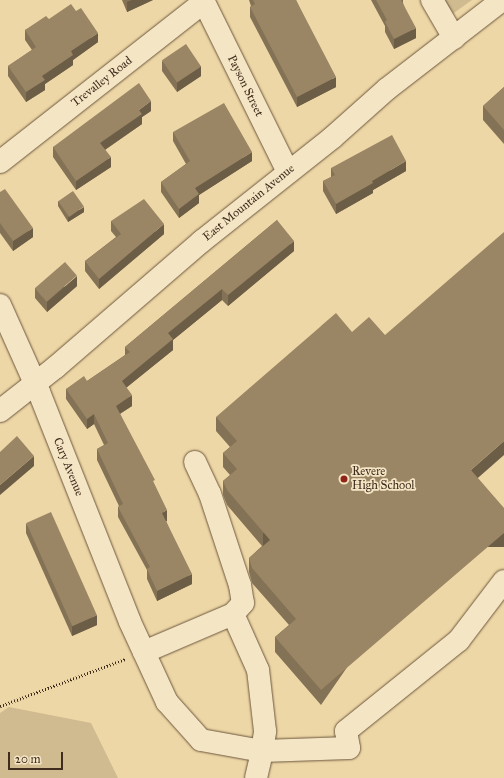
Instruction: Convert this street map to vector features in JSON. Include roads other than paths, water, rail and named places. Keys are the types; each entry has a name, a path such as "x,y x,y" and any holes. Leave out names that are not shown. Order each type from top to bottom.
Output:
{"street":[{"path":"432,0 454,38"},
{"name":"East Mountain Avenue","path":"0,411 288,172 502,0"},
{"name":"Trevalley Road","path":"0,162 204,1"},
{"name":"Payson Street","path":"204,1 288,172"},
{"name":"Cary Avenue","path":"0,305 35,383 134,630 167,702 201,740 262,751 349,748 346,731 459,640 504,581"},
{"path":"144,652 233,614 243,603 240,585 210,494 195,462"},
{"path":"233,614 258,670 265,731 256,778"}],"place":[{"name":"Revere High School","path":"344,479"}]}
